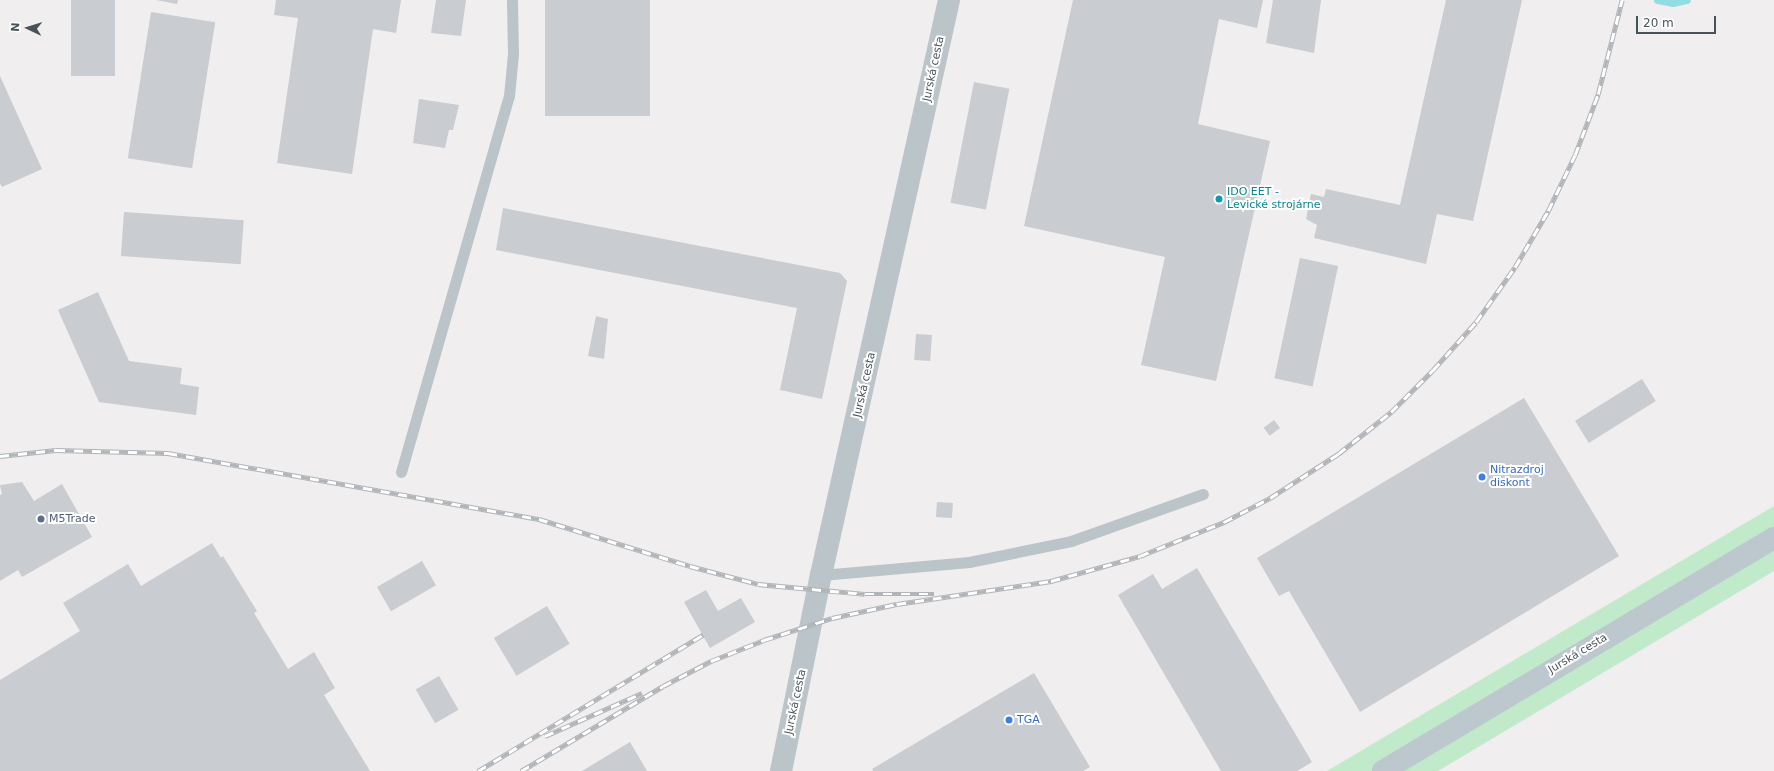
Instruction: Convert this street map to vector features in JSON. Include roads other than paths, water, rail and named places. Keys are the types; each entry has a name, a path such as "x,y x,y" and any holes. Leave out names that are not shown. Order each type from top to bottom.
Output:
{"street":[{"name":"Jurská cesta","path":"781,771 821,575 949,0"},
{"name":"Jurská cesta","path":"1382,771 1774,538"}],"lane":[{"path":"401,472 509,96 513,54 512,0"},
{"path":"821,575 969,562 1070,542 1203,494"}],"waterway":[{"path":"1658,0 1673,3 1687,0"}],"railway":[{"path":"521,771 663,686 711,661 764,640 832,618 897,604 1051,581 1140,556 1224,522 1270,498 1338,454 1391,412 1433,370 1476,322 1515,267 1548,211 1575,155 1598,94 1622,0"},
{"path":"0,456 56,450 168,453 539,519 690,566 758,584 865,594 934,594"},
{"path":"478,771 703,635"},
{"path":"545,736 642,693"}],"place":[{"name":"IDO EET - Levické strojárne","path":"1219,199"},
{"name":"Nitrazdroj diskont","path":"1482,477"},
{"name":"M5Trade","path":"41,519"},
{"name":"TGA","path":"1009,720"}]}
